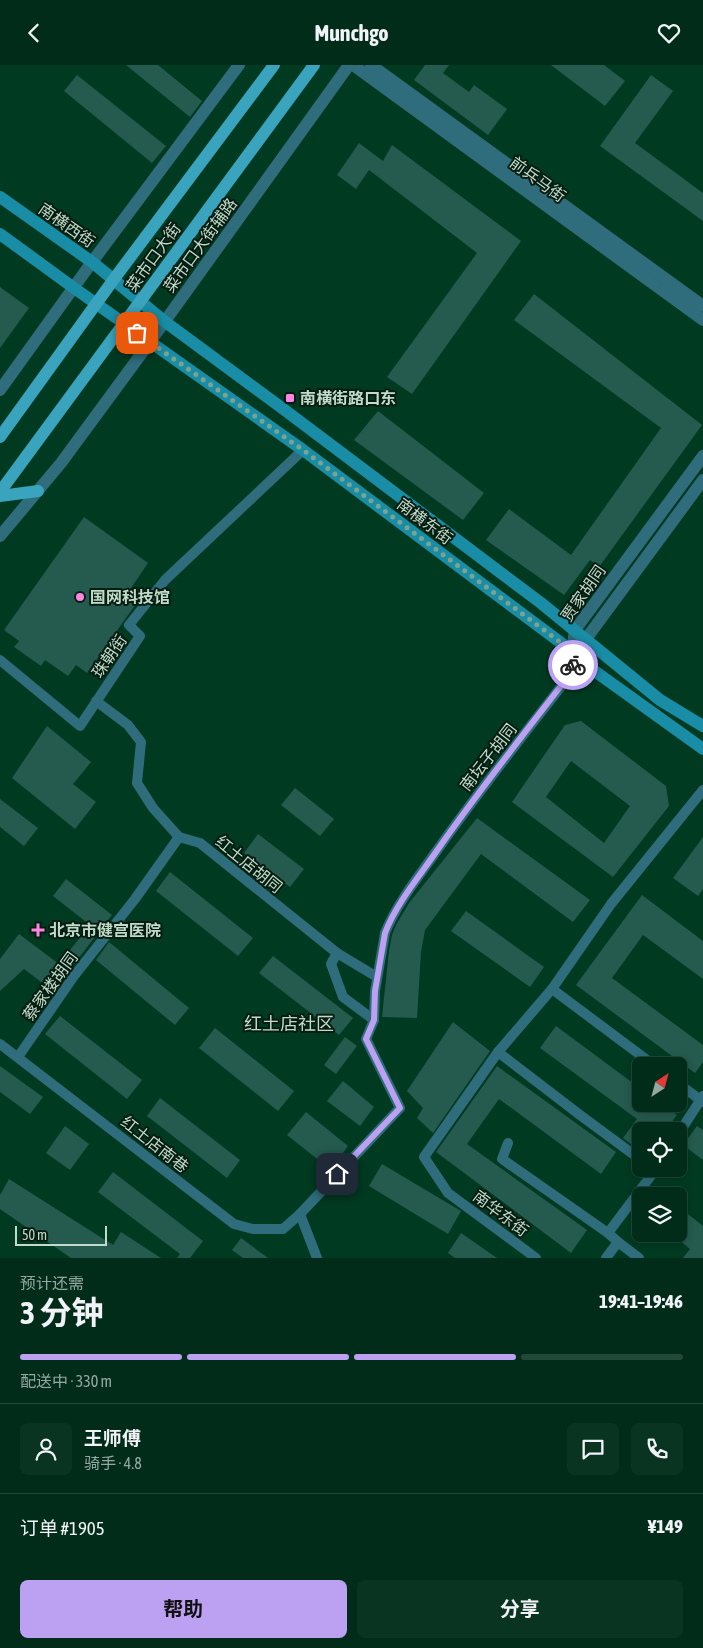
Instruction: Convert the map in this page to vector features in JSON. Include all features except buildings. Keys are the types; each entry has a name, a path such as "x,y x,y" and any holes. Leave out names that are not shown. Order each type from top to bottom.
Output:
{"main road":[{"name":"菜市口大街","path":"0,437 114,279 274,65"},
{"name":"菜市口大街","path":"0,492 314,65"},
{"name":"南横西街","path":"0,197 92,262 140,302"},
{"path":"1,237 97,304"},
{"name":"南横东街","path":"140,302 290,413 575,630 660,700 703,726"},
{"name":"南横东街","path":"97,304 303,450 572,651 590,667 703,749"},
{"path":"0,496 38,491"}],"street":[{"path":"0,390 92,262 239,65"},
{"name":"菜市口大街辅路","path":"0,536 61,463 349,65"},
{"name":"前兵马街","path":"353,65 703,320"},
{"name":"前兵马街","path":"371,65 703,306"},
{"name":"珠朝街","path":"0,660 80,726 140,637 129,625 165,580 303,450"},
{"name":"贾家胡同","path":"572,651 575,630 703,456"},
{"name":"贾家胡同","path":"572,651 586,639 703,479"},
{"name":"南坛子胡同","path":"374,1020 375,991 388,925 410,889 464,812 574,669 572,651"},
{"name":"红土店胡同","path":"96,701 128,725 141,742 137,783 153,808 179,837 200,843 336,953 378,977"},
{"path":"632,1153 498,1052 552,989 611,904 703,790"},
{"name":"蔡家楼胡同","path":"18,1057 74,976 136,899 179,837"},
{"path":"317,1258 300,1214 400,1108 366,1039 374,1020 343,997 331,964 336,953"},
{"path":"552,989 643,1057"},
{"name":"红土店南巷","path":"0,1044 234,1224 253,1229 283,1229 300,1214"},
{"name":"南华东街","path":"498,1052 424,1157 448,1193 536,1258"},
{"path":"686,1122 702,1099 688,1090"},
{"path":"508,1143 502,1159 608,1233 639,1258"},
{"path":"608,1233 649,1177"},
{"path":"606,1258 618,1242"}],"way so far":[{"path":"137,333 303,450 572,651 573,665"}],"place":[{"name":"南横街路口东","path":"290,398"},
{"name":"国网科技馆","path":"80,597"},
{"name":"北京市健宫医院","path":"38,930"}],"district":[{"name":"红土店社区","path":"289,1024"}],"route":[{"path":"337,1174 400,1108 366,1039 374,1020 375,991 388,925 410,889 464,812 574,669 573,665"}]}
